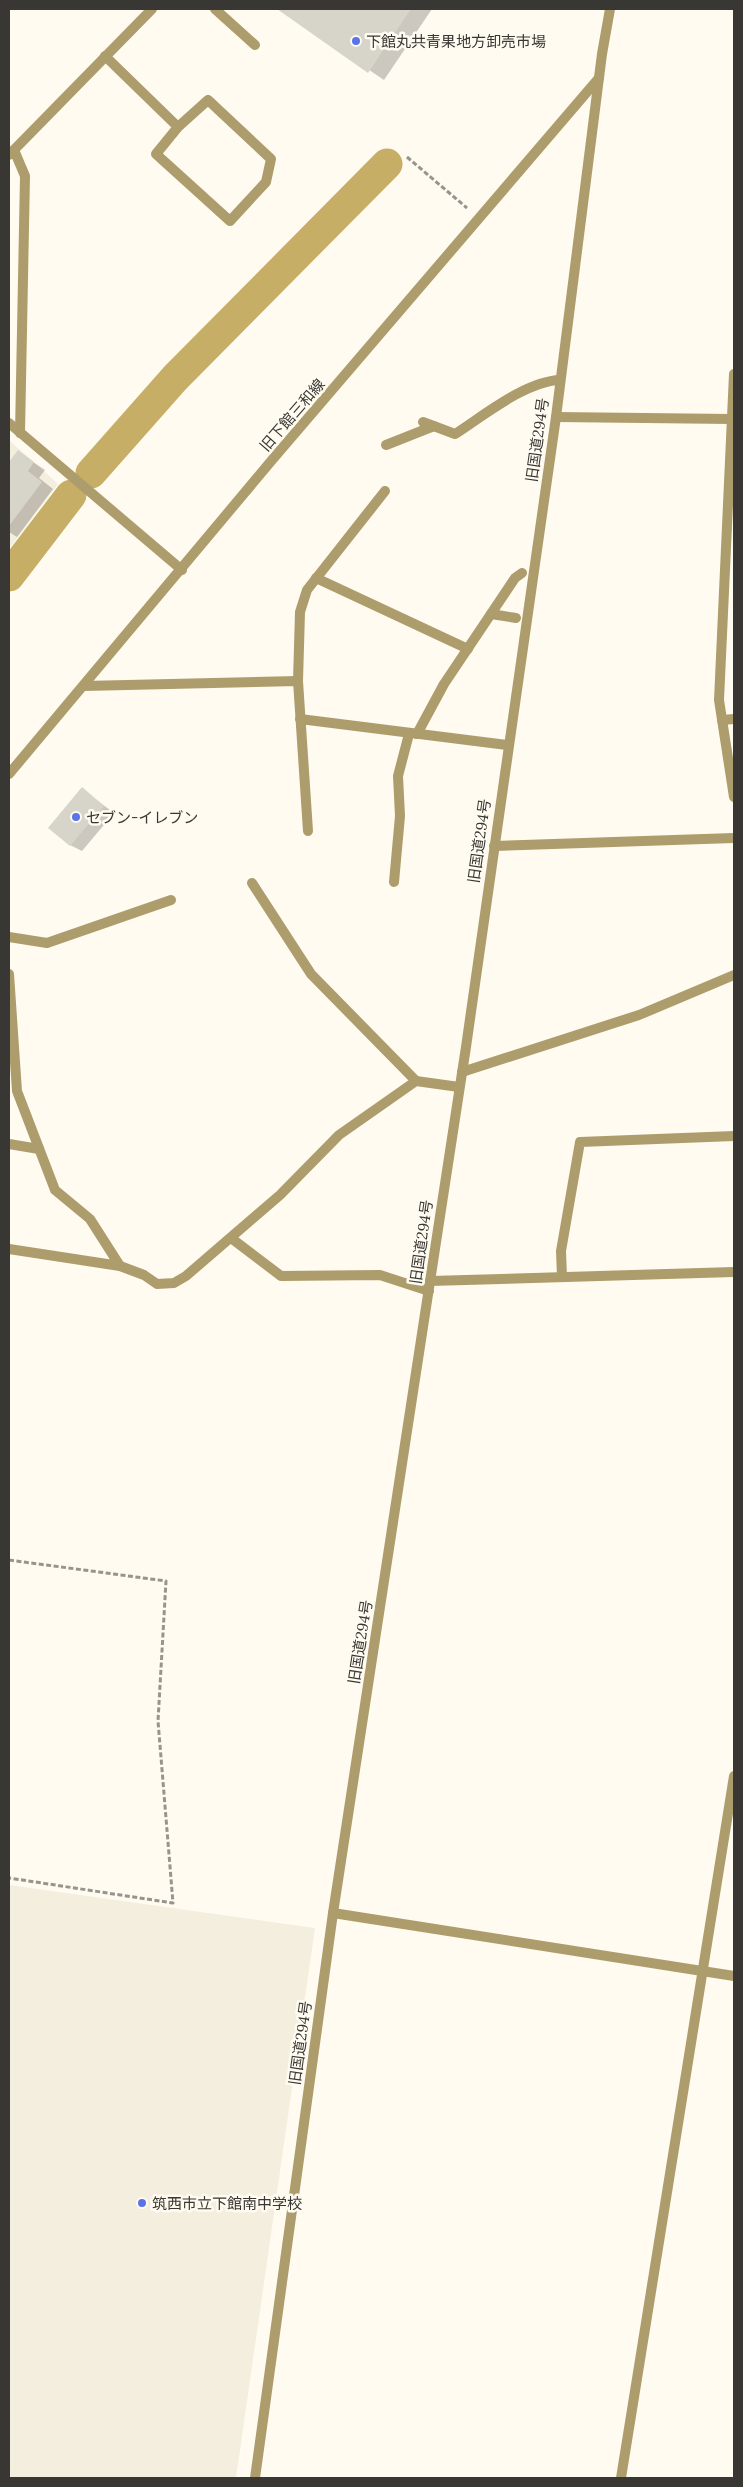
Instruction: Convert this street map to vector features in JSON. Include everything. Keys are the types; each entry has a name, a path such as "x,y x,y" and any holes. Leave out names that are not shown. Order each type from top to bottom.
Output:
{"street":[{"path":"20,433 24,176 11,153 152,9"},
{"path":"215,9 255,45"},
{"name":"旧国道294号","path":"255,2478 333,1913 462,1072 507,745 556,417 610,9"},
{"path":"105,56 178,127"},
{"name":"旧下館三和線","path":"9,774 182,570 272,460 600,78"},
{"path":"208,100 271,159 266,182 230,221 156,154 178,127 208,100"},
{"path":"734,374 720,700 734,797"},
{"path":"423,422 455,434 517,395 551,380 560,380"},
{"path":"556,417 731,418"},
{"path":"9,423 182,570"},
{"path":"386,445 434,426"},
{"path":"308,832 298,681 300,612 307,590 385,491"},
{"path":"394,882 400,816 398,776 413,734 515,578 522,573"},
{"path":"316,578 468,649"},
{"path":"491,614 516,618"},
{"path":"84,686 298,681"},
{"path":"300,719 507,745"},
{"path":"722,720 734,719"},
{"path":"494,846 734,838"},
{"path":"252,883 312,974 416,1081 459,1087"},
{"path":"9,937 47,943 171,900"},
{"path":"9,974 17,1091 39,1149 55,1190 90,1219 120,1266"},
{"path":"462,1072 639,1015 734,975"},
{"path":"9,1249 120,1266 144,1275 157,1284 174,1283 186,1276 280,1195 339,1135 416,1081"},
{"path":"562,1277 561,1251 580,1142 734,1136"},
{"path":"9,1144 39,1149"},
{"path":"230,1238 280,1276 380,1275 430,1286 562,1277 734,1272"},
{"path":"621,2478 734,1776"},
{"path":"333,1913 734,1976"}],"path":[{"path":"407,157 467,208"},
{"path":"9,1560 166,1582 158,1720 173,1903 9,1878"}],"shaded area":[{"path":"9,440 58,484 9,549"},
{"name":"筑西市立下館南中学校","path":"9,1885 315,1928 236,2478 9,2478"}],"building":[{"name":"下館丸共青果地方卸売市場","path":"277,9 411,9 368,73"},
{"path":"18,450 34,462 28,471 42,482 9,526 9,462"},
{"name":"セブン-イレブン","path":"82,787 104,806 70,846 48,828"}],"waterway":[{"path":"91,473 175,378 387,164"},
{"path":"9,576 71,495"}],"place":[{"name":"下館丸共青果地方卸売市場","path":"356,41"},
{"name":"セブン-イレブン","path":"76,817"},
{"name":"筑西市立下館南中学校","path":"142,2203"}]}
